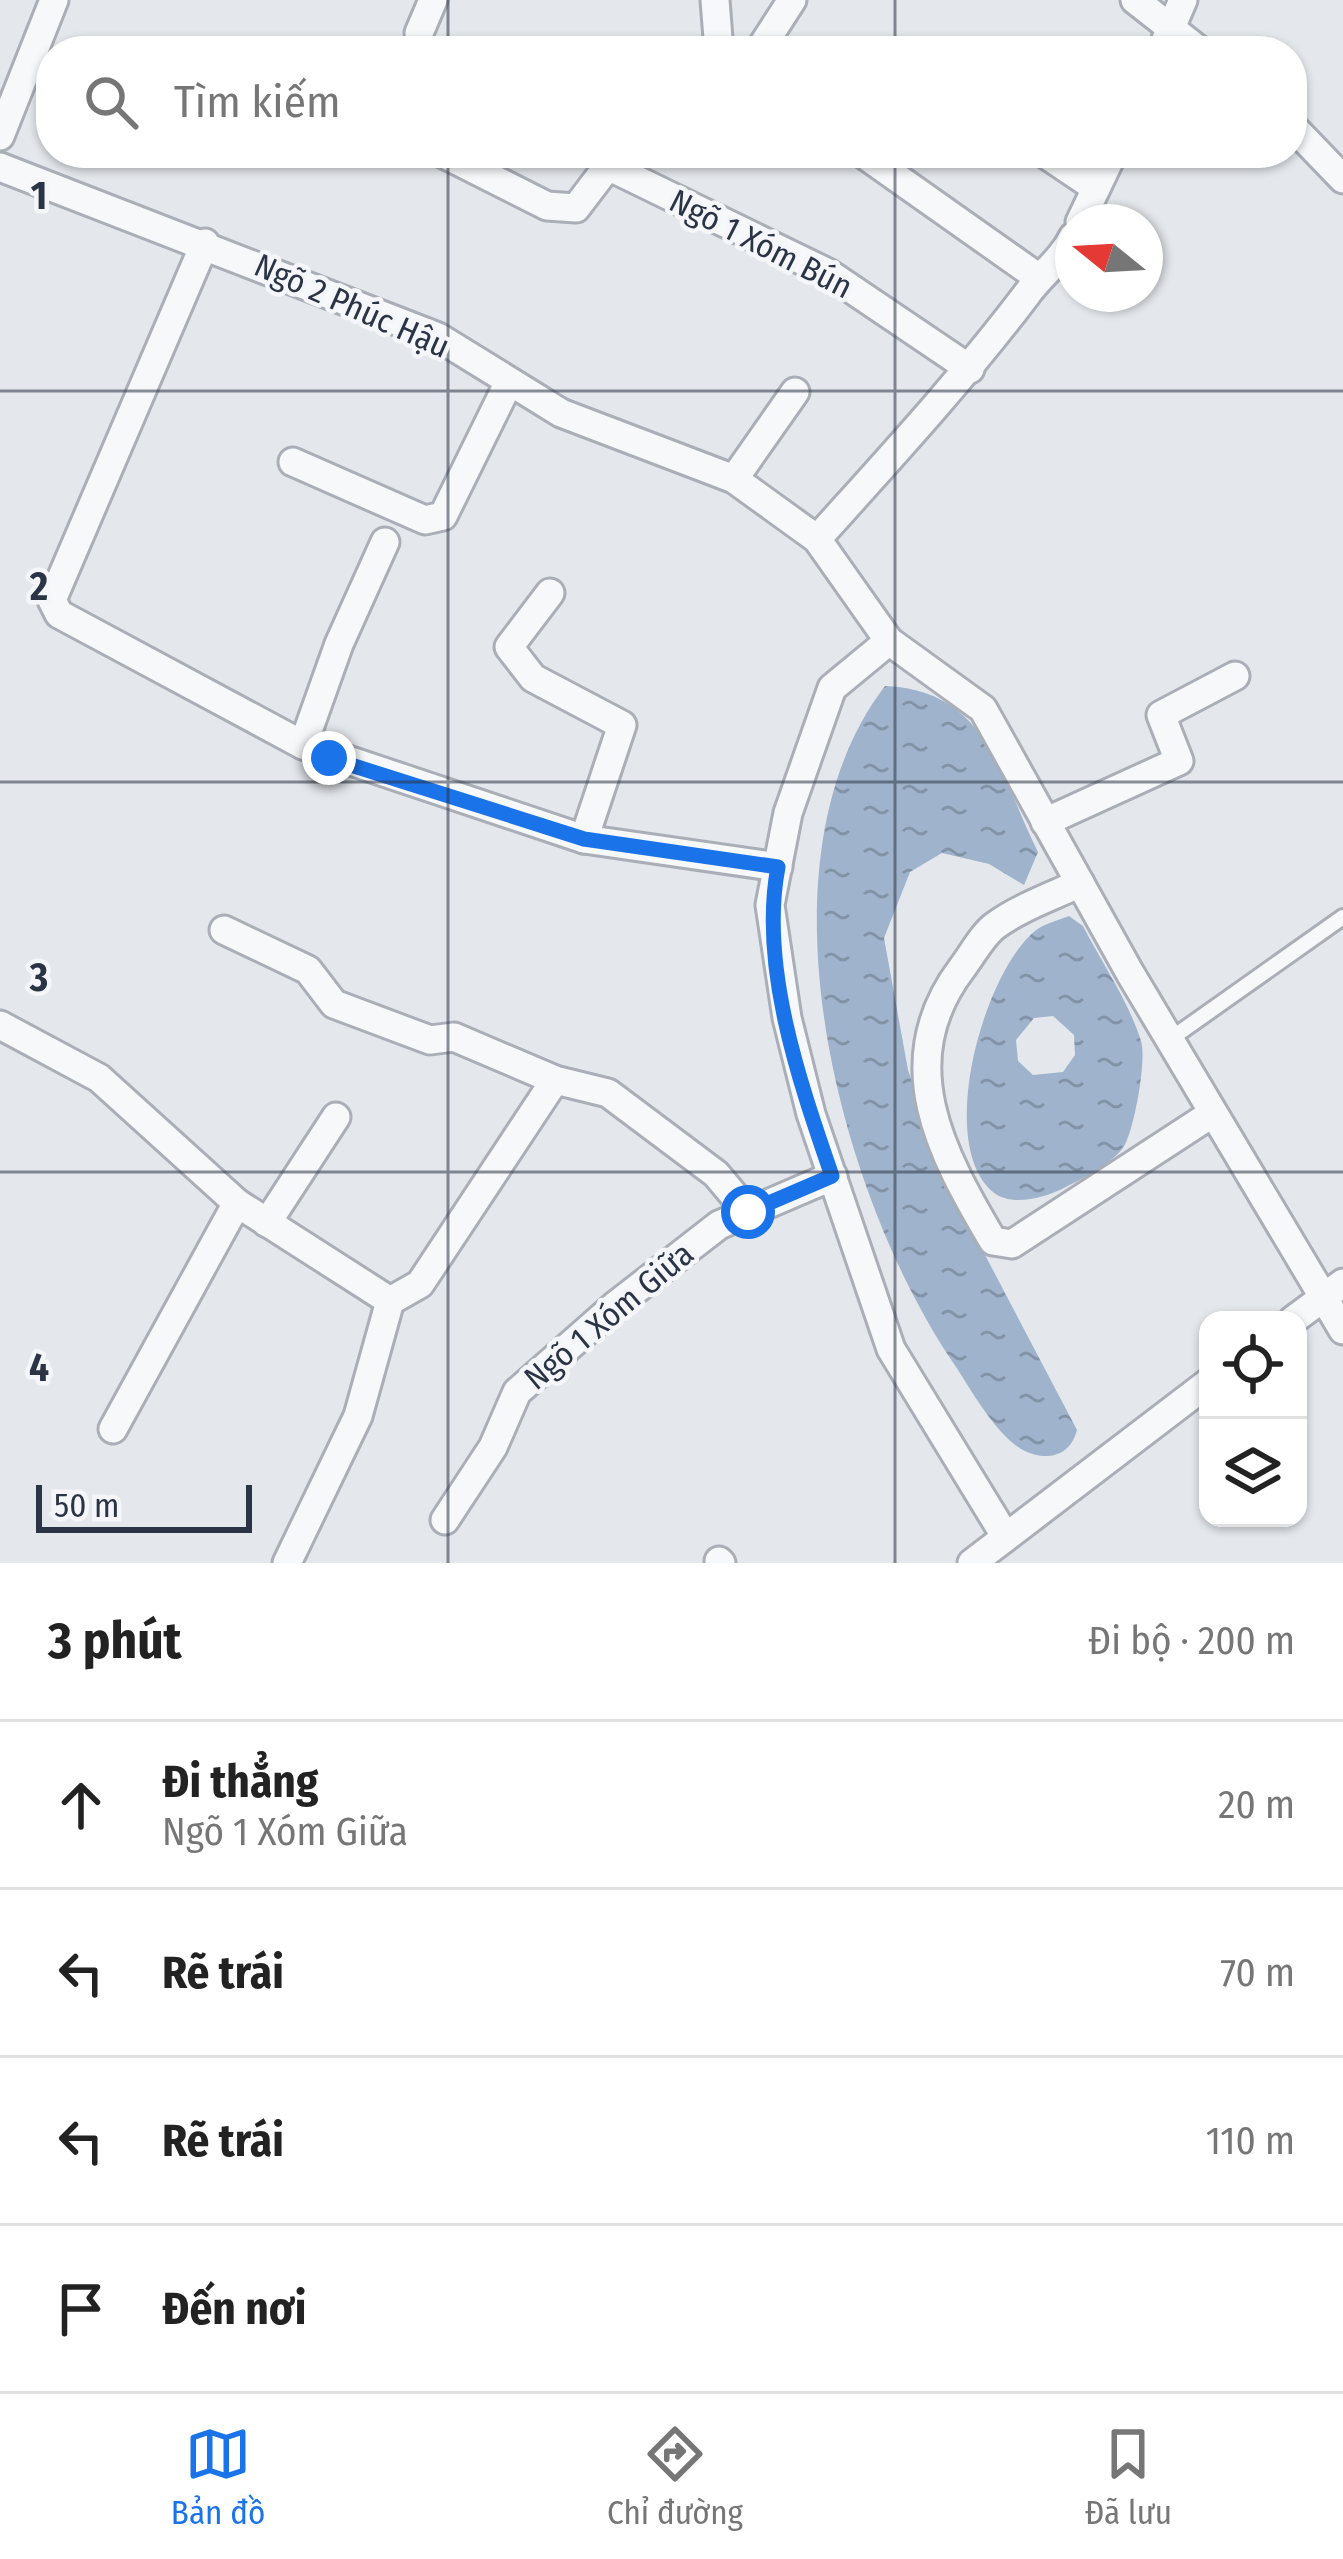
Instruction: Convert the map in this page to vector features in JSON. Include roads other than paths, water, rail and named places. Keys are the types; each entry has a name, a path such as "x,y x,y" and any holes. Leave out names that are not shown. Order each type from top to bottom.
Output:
{"street":[{"path":"40,36 54,0"},
{"path":"419,33 433,0"},
{"path":"715,0 718,36"},
{"path":"768,36 791,0"},
{"path":"1135,0 1162,36"},
{"path":"1168,36 1184,0"},
{"path":"0,136 36,45"},
{"path":"1307,142 1343,179"},
{"name":"Ngõ 2 Phúc Hậu","path":"0,167 438,337 561,413 734,479 817,539 889,641 983,709 1169,1040 1332,1291 1343,1330"},
{"name":"Ngõ 1 Xóm Bún","path":"472,168 548,206 576,208 606,168"},
{"name":"Ngõ 1 Xóm Bún","path":"612,168 828,273 970,369"},
{"path":"883,168 1039,278"},
{"path":"1066,168 1096,188"},
{"path":"1088,204 1106,168"},
{"path":"205,243 52,600 58,614 303,745 584,839 778,867"},
{"path":"817,539 970,369 1055,264"},
{"path":"293,463 425,520 443,516 509,382"},
{"path":"734,479 795,392"},
{"path":"303,745 339,644 386,542"},
{"path":"550,593 509,647 533,678 622,725 584,839"},
{"path":"889,641 832,688 788,813 770,905 787,1018 832,1176 891,1348 1004,1534"},
{"path":"1045,822 1179,761 1161,715 1235,676"},
{"path":"1080,883 994,926 941,996 926,1053 931,1111 946,1162 993,1241 1012,1244 1213,1113"},
{"path":"224,931 308,970 334,1004 430,1040 454,1037 555,1080 608,1094 716,1174 748,1212"},
{"path":"0,1025 99,1078 237,1204 390,1301"},
{"path":"287,1563 358,1416 390,1301 420,1284 555,1080"},
{"path":"267,1222 336,1117"},
{"name":"Ngõ 1 Xóm Giữa","path":"445,1520 493,1447 517,1392 719,1225 832,1176"},
{"path":"113,1429 237,1204"},
{"path":"1305,1311 1332,1291"},
{"path":"972,1563 1004,1534 1199,1390"}],"lane":[{"path":"1169,1040 1343,917"}],"water":[{"path":"885,686 919,691 968,719 999,766 1038,852 1024,885 989,864 942,853 910,872 884,938 908,1070 953,1194 1077,1430 1067,1448 1051,1456 1032,1454 1014,1444 954,1364 913,1294 876,1212 846,1123 826,1029 817,934 822,843 844,759"},
{"path":"1069,916 1083,926 1136,1026 1142,1050 1135,1112 1123,1148 1103,1166 1046,1195 1027,1200 1000,1197 976,1168 968,1136 973,1058 999,982 1016,952 1038,929","holes":["1053,1016 1074,1035 1075,1055 1063,1072 1033,1075 1018,1061 1016,1040 1034,1018"]}]}
